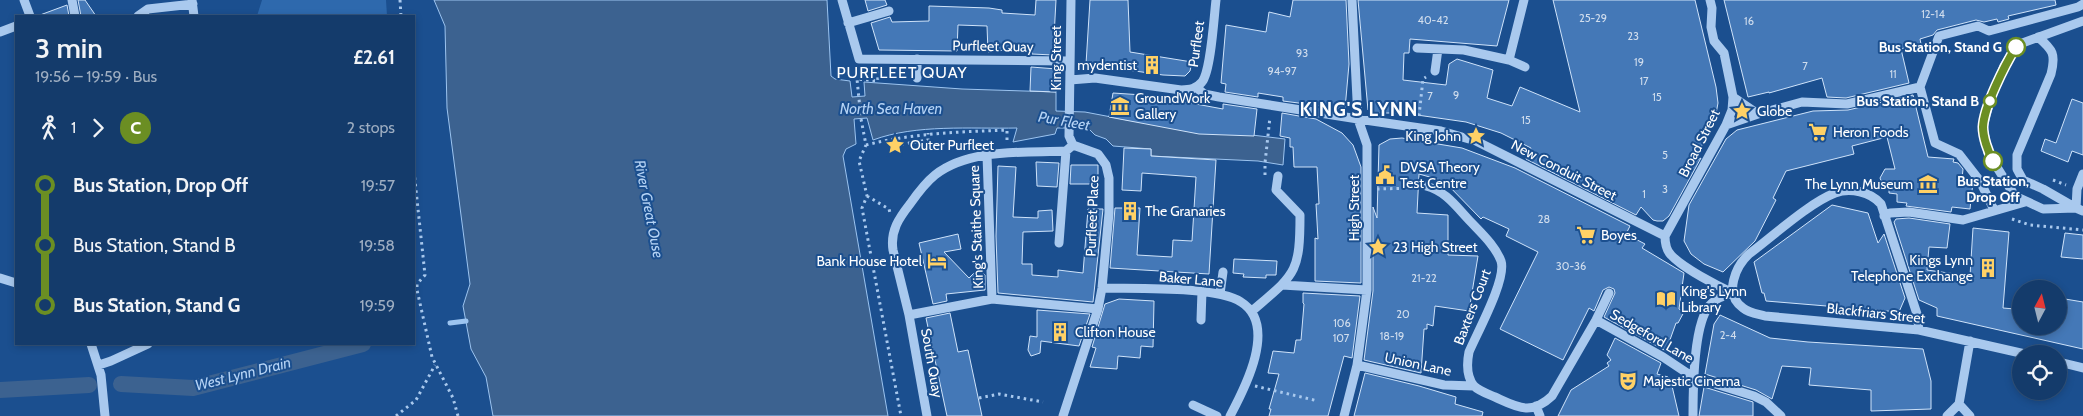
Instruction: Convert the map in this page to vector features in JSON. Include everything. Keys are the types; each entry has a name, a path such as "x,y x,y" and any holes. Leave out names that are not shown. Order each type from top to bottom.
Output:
{"street":[{"path":"24,0 30,15"},
{"path":"72,0 75,15"},
{"name":"Purfleet Quay","path":"842,0 859,59 1069,61"},
{"name":"King Street","path":"1070,148 1069,61 1071,0"},
{"name":"Purfleet","path":"1196,87 1206,75 1216,0"},
{"name":"High Street","path":"1344,416 1357,365 1367,290 1367,145 1358,119 1352,0"},
{"path":"1510,60 1524,0"},
{"name":"Broad Street","path":"1665,236 1726,125 1732,110 1733,97 1724,53 1714,41 1711,27 1712,8 1710,0"},
{"path":"139,15 148,8 193,2 194,15"},
{"path":"1994,210 1980,181 1959,154 1935,143 1920,86 1939,36 1978,26 1989,30 2078,7 2083,4"},
{"path":"848,23 888,11"},
{"path":"2080,209 2043,209 2015,196 1988,153 1983,127 1990,101 2017,45 2083,21"},
{"path":"0,32 15,26"},
{"path":"2038,36 2052,50 2054,61 2051,74 2017,155 2018,169 2023,180 2080,209"},
{"path":"1417,48 1464,50 1510,60 1526,68"},
{"path":"1435,71 1438,49"},
{"path":"917,59 917,78"},
{"path":"1070,80 1095,78 1181,90 1191,90 1196,87"},
{"path":"1726,125 1802,102 1847,104 1920,86"},
{"name":"New Conduit Street","path":"1196,87 1204,94 1271,106 1441,130 1476,141 1665,236"},
{"path":"1733,97 1758,114"},
{"path":"1059,243 1070,148"},
{"name":"Purfleet Place","path":"894,230 900,218 920,190 934,176 959,162 987,155 1070,148 1098,154 1103,159 1108,171 1109,213 1102,288 1098,309 1063,416"},
{"name":"King's Staithe Square","path":"987,155 992,299"},
{"path":"2080,209 2077,189 2083,174"},
{"path":"1230,416 1255,361 1257,322 1252,311 1282,285 1291,275 1298,260 1300,215 1272,190 1278,176"},
{"name":"Baxters Court","path":"1426,186 1448,196 1496,249 1502,263 1502,277 1468,358 1469,374 1474,386"},
{"path":"1733,293 1734,278 1740,262 1820,201 1843,192 1865,193 1877,199 1881,204 1917,314 1919,330"},
{"path":"1884,216 1890,213 1909,212 1963,220 2025,202"},
{"path":"894,230 893,250 909,315 992,299 1098,309"},
{"path":"1665,236 1665,244 1671,255 1705,279 1733,293"},
{"path":"1220,294 1223,272"},
{"path":"0,278 15,283"},
{"path":"1282,285 1367,290"},
{"name":"Baker Lane","path":"1102,288 1220,294 1242,302 1252,311"},
{"path":"1201,320 1202,292"},
{"path":"1474,386 1523,409 1544,404 1552,396 1596,320 1609,293"},
{"path":"1693,416 1694,377 1701,323 1706,310 1712,302 1733,293"},
{"name":"Blackfriars Street","path":"1733,293 1742,308 1765,316 1919,330 2012,351"},
{"name":"South Quay","path":"909,315 927,416"},
{"name":"Sedgeford Lane","path":"1596,320 1675,364 1694,377 1754,396 1766,402 1780,416"},
{"path":"1947,416 1959,404 1970,340"},
{"path":"91,345 99,365 104,393 105,416"},
{"path":"99,365 146,345"},
{"path":"2067,364 2083,368"},
{"name":"Union Lane","path":"1357,365 1444,385 1474,386"},
{"path":"1959,404 1970,416"},
{"path":"1193,405 1217,416"},
{"path":"1536,406 1540,416"}],"path":[{"path":"400,0 401,15"},
{"path":"877,60 878,81 857,79 866,145 860,161 867,196 862,208 901,416"},
{"path":"1418,127 1423,79 1435,71"},
{"path":"1265,177 1271,106"},
{"path":"866,145 892,138 928,133 1007,130 1007,154"},
{"path":"897,147 896,145 928,140 928,133"},
{"path":"2045,176 2077,189"},
{"path":"415,180 425,275 417,284 417,290 429,345 436,365 453,398 458,416"},
{"path":"1368,189 1426,186"},
{"path":"867,196 889,209 894,230"},
{"path":"1994,210 2030,225 2083,230"},
{"path":"396,416 416,400 436,365"},
{"path":"1246,384 1318,401"},
{"path":"979,398 999,394 1043,402"}],"shaded area":[{"path":"262,0 386,0 387,15 257,15"}],"water":[{"path":"434,0 827,0 831,76 835,79 850,81 852,97 865,96 864,82 962,89 1056,92 1056,111 1085,112 1127,120 1285,139 1283,165 1258,161 1151,156 1151,149 1113,146 1106,139 1095,135 1088,128 1057,128 1055,134 1013,142 1017,128 925,129 873,140 867,118 854,119 856,144 846,149 843,156 888,416 493,416 486,377 471,349 463,306 470,284 447,108 445,26"}],"building":[{"path":"78,0 85,0 95,15 81,15"},
{"path":"865,0 885,0 887,5 868,11"},
{"path":"1036,0 1056,0 1053,55 1032,54 1032,47 988,52 987,26 958,25 957,51 879,50 871,23 890,17 892,22 929,21 929,6 989,8 1002,10 1002,13 1035,15"},
{"path":"1090,0 1128,0 1130,52 1192,62 1190,71 1185,76 1163,75 1086,64"},
{"path":"1293,0 1346,0 1349,64 1345,109 1283,101 1283,97 1258,93 1258,97 1225,92 1226,84 1221,83 1226,25 1266,32 1269,12 1290,17"},
{"path":"1358,0 1509,0 1497,46 1410,39 1409,53 1404,53 1403,80 1446,85 1449,64 1457,59 1493,70 1487,98 1512,106 1520,87 1580,112 1553,0 1695,0 1716,87 1718,103 1711,127 1693,163 1701,158 1669,216 1663,221 1653,220 1641,207 1636,215 1526,159 1531,148 1501,133 1466,122 1417,115 1418,113 1372,113 1368,110"},
{"path":"1724,0 2055,0 2056,5 2008,16 2009,19 1998,22 1997,19 1984,22 1976,20 1937,30 1933,35 1920,39 1921,44 1901,49 1909,83 1846,98 1827,97 1822,78 1748,97"},
{"path":"67,5 69,15 40,15"},
{"path":"1031,67 1057,69 1056,92 1030,91"},
{"path":"1113,93 1158,96 1223,109 1223,104 1257,109 1254,136 1199,134 1109,117"},
{"path":"1913,95 1928,157 1954,159 1953,162 1958,163 1963,169 1962,179 1973,182 1970,209 1952,207 1951,212 1906,206 1907,203 1897,202 1897,194 1889,193 1889,189 1884,188 1880,178 1885,169 1895,169 1887,137 1852,146 1854,154 1786,171 1773,198 1776,200 1755,241 1723,272 1704,264 1691,254 1684,241 1689,205 1726,139 1737,130 1813,111 1848,110"},
{"path":"2072,99 2083,103 2083,155 2072,151 2068,162 2041,151 2045,139 2056,143"},
{"path":"1282,113 1316,119 1342,133 1353,145 1361,167 1361,283 1315,281 1315,238 1318,239 1316,204 1319,204 1317,167 1294,167 1293,147 1290,147 1290,138 1280,136"},
{"path":"1402,138 1462,148 1515,168 1630,226 1626,234 1645,244 1642,248 1684,273 1679,309 1684,312 1678,323 1676,323 1666,351 1604,317 1615,293 1614,289 1609,287 1603,290 1594,311 1589,308 1563,360 1500,329 1538,252 1506,236 1509,229 1483,217 1481,219 1444,181 1419,174 1417,213 1448,215 1448,255 1478,256 1469,311 1435,306 1433,326 1427,324 1427,329 1424,329 1421,373 1364,360 1373,291 1373,207 1377,218 1379,145 1390,139"},
{"path":"1124,148 1151,149 1151,156 1216,160 1209,274 1110,268 1115,208 1140,208 1137,255 1172,257 1173,240 1192,241 1196,177 1142,173 1141,191 1122,190"},
{"path":"1036,162 1059,163 1057,187 1037,186"},
{"path":"1071,165 1098,165 1098,184 1070,184"},
{"path":"998,166 1016,167 1013,217 1038,218 1038,211 1052,210 1053,231 1023,232 1022,264 1032,264 1032,275 1058,277 1058,270 1083,273 1088,209 1103,209 1093,302 998,293 996,236"},
{"path":"1832,205 1868,213 1878,243 1884,234 1905,298 1899,312 1766,301 1754,262"},
{"path":"1909,218 1950,224 1947,248 1929,247 1927,270 1970,276 1973,228 2009,232 2003,308 2012,309 2012,333 1937,316 1937,308 1919,300 1894,222 1896,219"},
{"path":"2065,233 2083,235 2083,259 2061,257"},
{"name":"Bank House Hotel","path":"958,234 961,249 944,252 969,278 975,272 980,271 985,275 985,290 946,294 947,301 933,304 919,243"},
{"path":"1234,259 1277,261 1276,275 1266,275 1266,278 1243,277 1244,274 1233,273"},
{"path":"1303,293 1360,296 1352,358 1344,356 1328,416 1269,416 1271,409 1269,409 1279,374 1268,373 1273,351 1294,353 1296,340 1301,340"},
{"path":"1119,299 1154,301 1153,347 1141,346 1140,358 1118,356 1117,369 1090,367 1096,348 1092,347 1105,304"},
{"path":"2068,300 2083,302 2083,349 2021,335 2068,335"},
{"name":"Clifton House","path":"1037,310 1090,314 1079,346 1041,341 1040,353 1031,356 1028,350 1030,336 1037,337"},
{"path":"950,313 958,352 968,350 982,416 947,416 926,318"},
{"path":"1720,315 1770,338 1923,349 1931,381 1931,409 1871,411 1871,390 1809,385 1811,368 1782,366 1772,399 1756,390 1705,374 1714,324"},
{"name":"Majestic Cinema","path":"1615,338 1661,363 1657,374 1668,377 1679,416 1558,416 1571,390 1609,366 1607,363 1611,360 1607,355"},
{"path":"1365,373 1456,397 1455,404 1483,412 1482,416 1354,416"},
{"path":"1704,387 1753,402 1753,416 1699,416"}],"waterway":[{"name":"West Lynn Drain","path":"450,323 466,321"},
{"name":"West Lynn Drain","path":"121,384 193,388 359,345"},
{"name":"West Lynn Drain","path":"0,390 89,385"}],"bus line":[{"name":"C","path":"1993,161 1988,153 1983,127 1990,101 2004,66 2016,47"}],"place":[{"name":"Bus Station, Stand G","path":"2016,47"},
{"name":"mydentist","path":"1152,65"},
{"name":"Bus Station, Stand B","path":"1990,101"},
{"name":"GroundWork Gallery","path":"1120,106"},
{"name":"Globe","path":"1742,111"},
{"name":"Heron Foods","path":"1818,132"},
{"name":"King John","path":"1476,136"},
{"name":"Outer Purfleet","path":"895,145"},
{"name":"Bus Station, Drop Off","path":"1993,161"},
{"name":"DVSA Theory Test Centre","path":"1385,175"},
{"name":"The Lynn Museum","path":"1928,184"},
{"name":"The Granaries","path":"1130,211"},
{"name":"Boyes","path":"1586,235"},
{"name":"23 High Street","path":"1378,247"},
{"name":"Bank House Hotel","path":"937,261"},
{"name":"Kings Lynn Telephone Exchange","path":"1988,268"},
{"name":"King's Lynn Library","path":"1666,299"},
{"name":"Clifton House","path":"1060,332"},
{"name":"Majestic Cinema","path":"1628,381"}],"district":[{"name":"PURFLEET QUAY","path":"902,72"},
{"name":"KING'S LYNN","path":"1359,109"}],"water label":[{"name":"North Sea Haven","path":"891,109"},
{"name":"Pur Fleet","path":"1064,121"},
{"name":"River Great Ouse","path":"649,209"}]}
